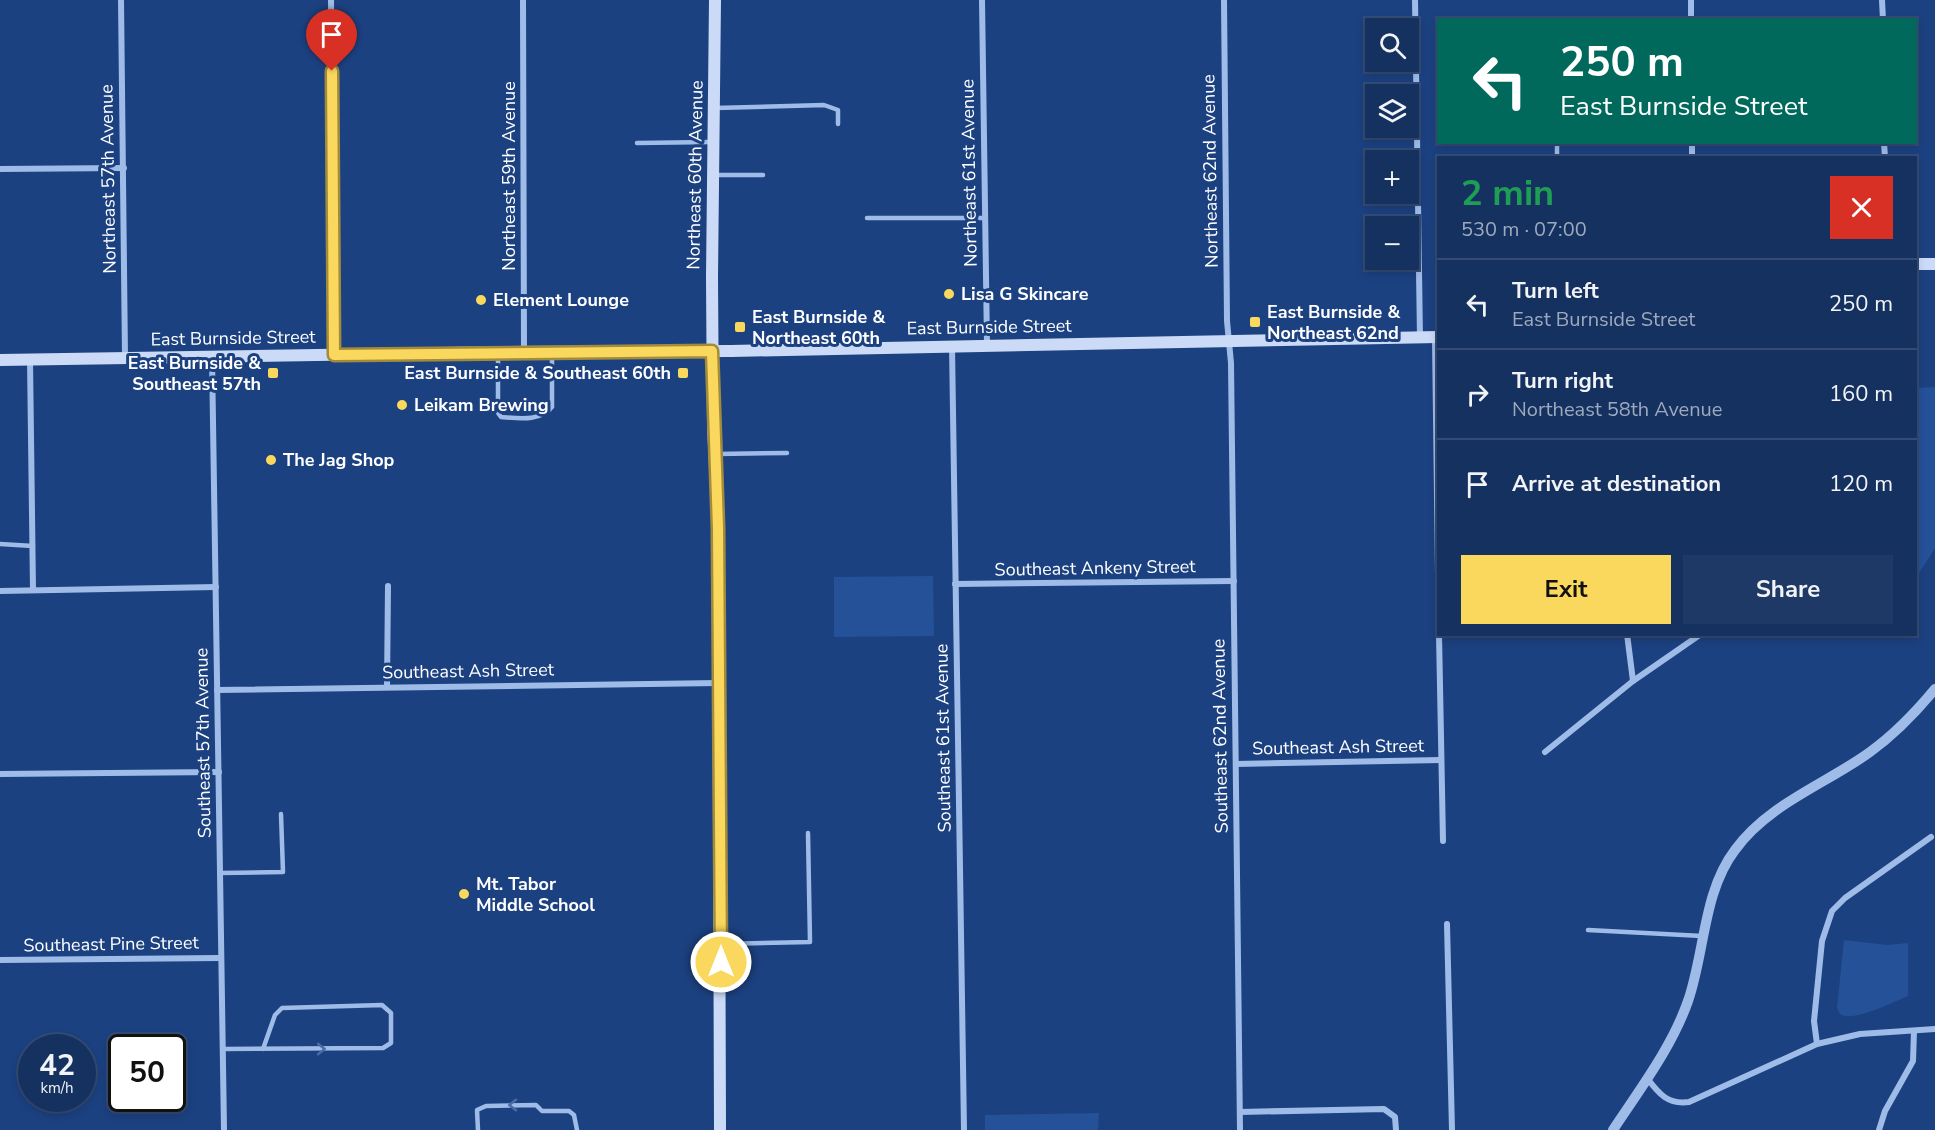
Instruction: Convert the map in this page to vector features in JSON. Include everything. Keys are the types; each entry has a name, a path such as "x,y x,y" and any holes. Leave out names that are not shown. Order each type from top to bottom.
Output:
{"main road":[{"name":"Northeast 60th Avenue","path":"715,0 712,351 719,683 720,1130"},
{"path":"1917,264 1935,264"},
{"name":"East Burnside Street","path":"0,360 712,351 1437,338"}],"street":[{"name":"Northeast 57th Avenue","path":"121,0 125,358"},
{"path":"331,0 334,355"},
{"name":"Northeast 59th Avenue","path":"523,0 524,352"},
{"name":"Northeast 61st Avenue","path":"982,0 987,345"},
{"name":"Northeast 62nd Avenue","path":"1224,0 1229,341"},
{"path":"1415,0 1420,339"},
{"path":"1691,0 1691,18"},
{"path":"1882,0 1882,18"},
{"path":"0,169 124,168"},
{"name":"Southeast 62nd Avenue","path":"1229,341 1240,1130"},
{"name":"Southeast 61st Avenue","path":"952,346 964,1130"},
{"name":"Southeast 57th Avenue","path":"212,357 224,1130"},
{"path":"30,359 33,590"},
{"name":"Southeast Ankeny Street","path":"956,584 1234,581"},
{"path":"387,687 388,586"},
{"path":"0,591 216,587"},
{"path":"1439,636 1443,841"},
{"path":"1627,636 1633,681"},
{"path":"1545,752 1633,681 1698,636"},
{"name":"Southeast Ash Street","path":"217,690 719,683"},
{"path":"1613,1130 1647,1077 1684,1010 1696,977 1704,936 1721,873 1742,841 1777,810 1869,753 1892,735 1935,689"},
{"name":"Southeast Ash Street","path":"1236,764 1441,760"},
{"path":"0,774 219,772"},
{"path":"1817,1044 1814,1021 1822,941 1832,911 1845,898 1931,837"},
{"path":"1447,924 1452,1130"},
{"name":"Southeast Pine Street","path":"0,960 221,958"},
{"path":"1647,1077 1662,1097 1679,1103 1689,1102 1817,1044 1860,1034 1935,1029"},
{"path":"1878,1130 1885,1111 1913,1061 1914,1031"},
{"path":"1240,1112 1376,1109 1391,1112 1395,1117 1396,1130"}],"lane":[{"path":"715,108 824,105 838,110 838,124"},
{"path":"637,143 715,142"},
{"path":"714,176 763,175"},
{"path":"867,218 984,218"},
{"path":"498,352 498,413 501,417 531,418 548,412 552,407 552,352"},
{"path":"714,454 787,453"},
{"path":"0,544 33,546"},
{"path":"220,873 283,872 281,814"},
{"path":"720,944 810,942 808,833"},
{"path":"1588,930 1704,936"},
{"path":"223,1049 262,1049 383,1048 391,1043 391,1013 382,1005 282,1008 275,1014 262,1049"},
{"path":"478,1130 477,1110 486,1106 536,1105 542,1111 569,1111 574,1115 577,1130"}],"shaded area":[{"path":"1935,387 1935,548 1917,576 1917,388"},
{"path":"933,576 934,636 834,637 834,577"},
{"path":"1844,940 1887,945 1908,943 1908,996 1863,1014 1846,1016 1840,1014 1837,1008"},
{"path":"1099,1113 1098,1130 985,1130 985,1115"}],"place":[{"name":"Lisa G Skincare","path":"949,294"},
{"name":"Element Lounge","path":"481,300"},
{"name":"East Burnside & Northeast 62nd","path":"1255,322"},
{"name":"East Burnside & Northeast 60th","path":"740,327"},
{"name":"East Burnside & Southeast 57th","path":"273,373"},
{"name":"East Burnside & Southeast 60th","path":"683,373"},
{"name":"Leikam Brewing","path":"402,405"},
{"name":"The Jag Shop","path":"271,460"},
{"name":"Mt. Tabor Middle School","path":"464,894"}],"route":[{"path":"332,71 334,355 712,351 718,528 721,962"}]}
